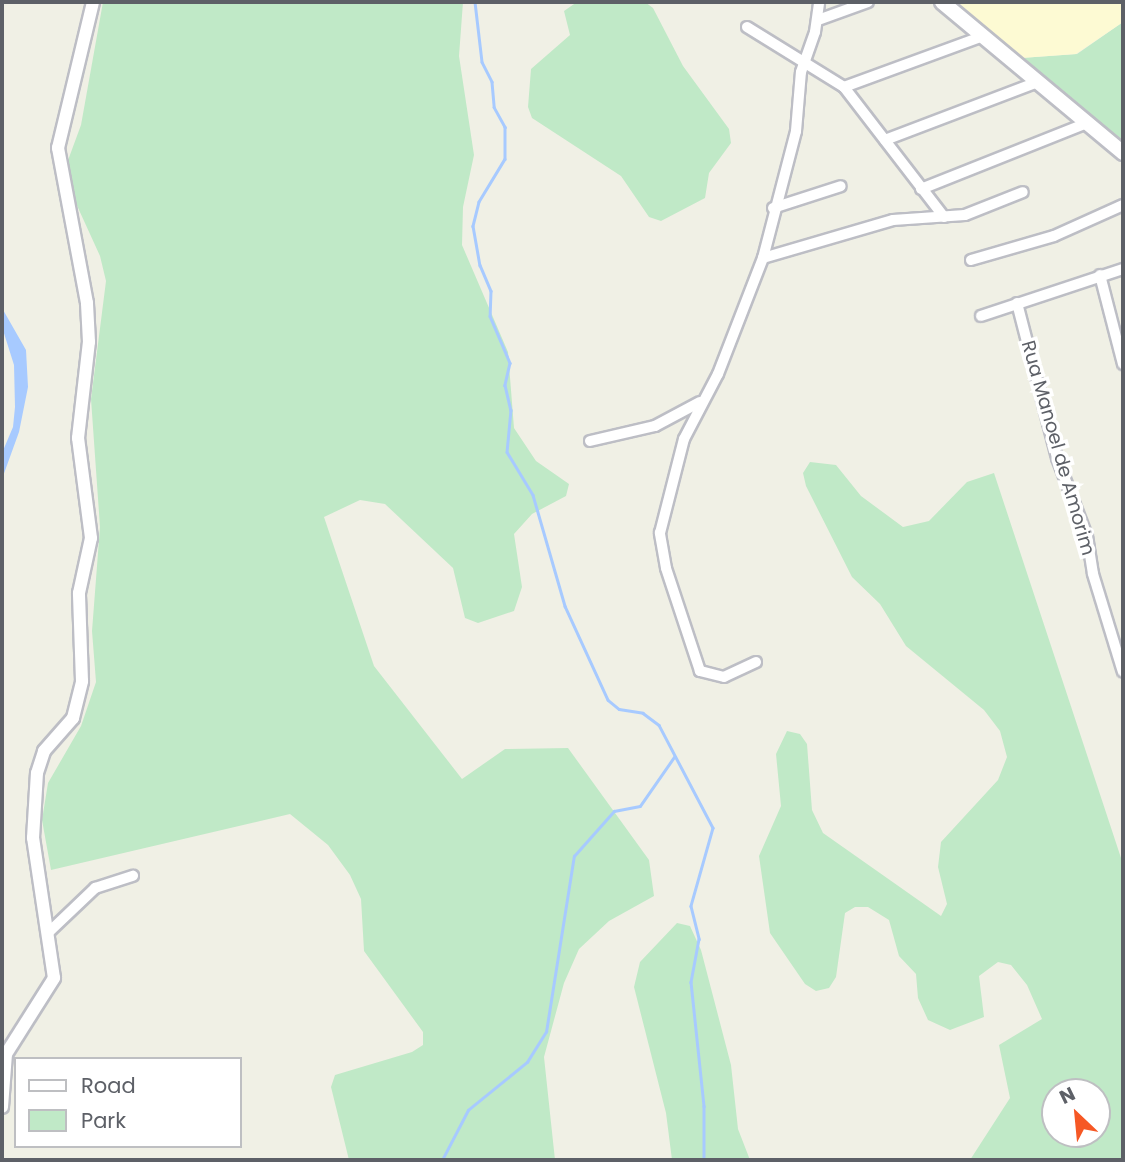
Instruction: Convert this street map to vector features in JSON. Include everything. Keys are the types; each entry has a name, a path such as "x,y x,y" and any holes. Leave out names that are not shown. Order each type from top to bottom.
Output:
{"main road":[{"path":"942,2 1123,153"}],"street":[{"path":"2,1107 6,1054 54,978 50,932 33,838 37,772 44,751 80,703 79,593 91,538 78,438 89,342 87,303 58,168 58,148 93,2"},
{"path":"756,662 724,677 700,671 661,548 663,513 684,439 701,401 718,374 763,258 773,208 796,131 805,63 818,20 818,2"},
{"path":"818,20 868,2"},
{"path":"747,27 845,87 944,218"},
{"path":"845,87 984,36"},
{"path":"885,140 1038,82"},
{"path":"921,190 1087,122"},
{"path":"773,208 841,186"},
{"path":"763,258 893,220 965,215 1023,192"},
{"path":"971,260 1054,236 1123,205"},
{"path":"981,316 1123,269"},
{"path":"1100,275 1123,364"},
{"name":"Rua Manoel de Amorim","path":"1017,303 1057,458 1087,536 1093,574 1123,672"},
{"path":"590,441 647,428 701,401"},
{"path":"50,932 72,906 95,888 133,876"}],"green space":[{"path":"103,2 463,2 459,56 474,155 463,207 462,245 508,352 514,428 536,461 569,484 566,496 532,514 514,534 522,587 514,611 478,623 465,618 453,568 385,504 360,500 324,517 374,666 462,779 505,749 568,748 649,860 654,896 609,921 579,949 564,983 544,1057 555,1160 349,1160 331,1087 335,1075 412,1052 423,1045 423,1032 364,951 361,899 350,875 328,845 290,814 51,870 42,820 48,783 81,726 96,682 92,631 100,527 91,399 106,281 100,256 69,188 67,163 81,125"},
{"path":"577,2 645,2 653,8 683,66 729,129 731,143 709,173 705,198 661,221 649,217 621,176 532,118 528,107 531,69 570,35 564,11"},
{"path":"1123,22 1123,142 1021,58 1077,54"},
{"path":"810,462 836,465 861,496 903,527 929,521 967,482 994,473 1123,864 1123,1160 970,1160 1010,1098 999,1045 1042,1019 1027,985 1011,965 998,962 979,976 984,1017 950,1030 928,1020 918,998 916,974 899,956 889,920 868,907 855,907 845,913 836,977 829,988 816,991 805,984 770,933 759,856 781,806 776,754 787,731 800,734 807,744 812,810 823,833 941,916 947,904 938,867 941,842 998,780 1007,757 1000,731 984,710 906,646 880,604 852,577 806,486 803,473"},
{"path":"677,923 690,926 701,950 731,1065 738,1129 750,1160 672,1160 666,1113 634,987 640,962"}],"sand":[{"path":"956,2 1123,2 1123,22 1076,54 1021,58"}],"water":[{"path":"2,308 26,350 28,387 19,432 2,479 2,453 13,427 15,407 14,365 2,327"}],"waterway":[{"path":"475,2 482,62 492,82 494,107 505,127 505,159 479,202 473,226 480,265 491,291 490,316 510,363 505,385 511,410 507,452 533,495 565,606 608,700 619,709 643,713 659,725 713,828 691,906 699,939 691,982 704,1106 704,1160"},
{"path":"442,1160 468,1110 527,1062 546,1032 574,856 614,811 640,806 674,757"}]}
